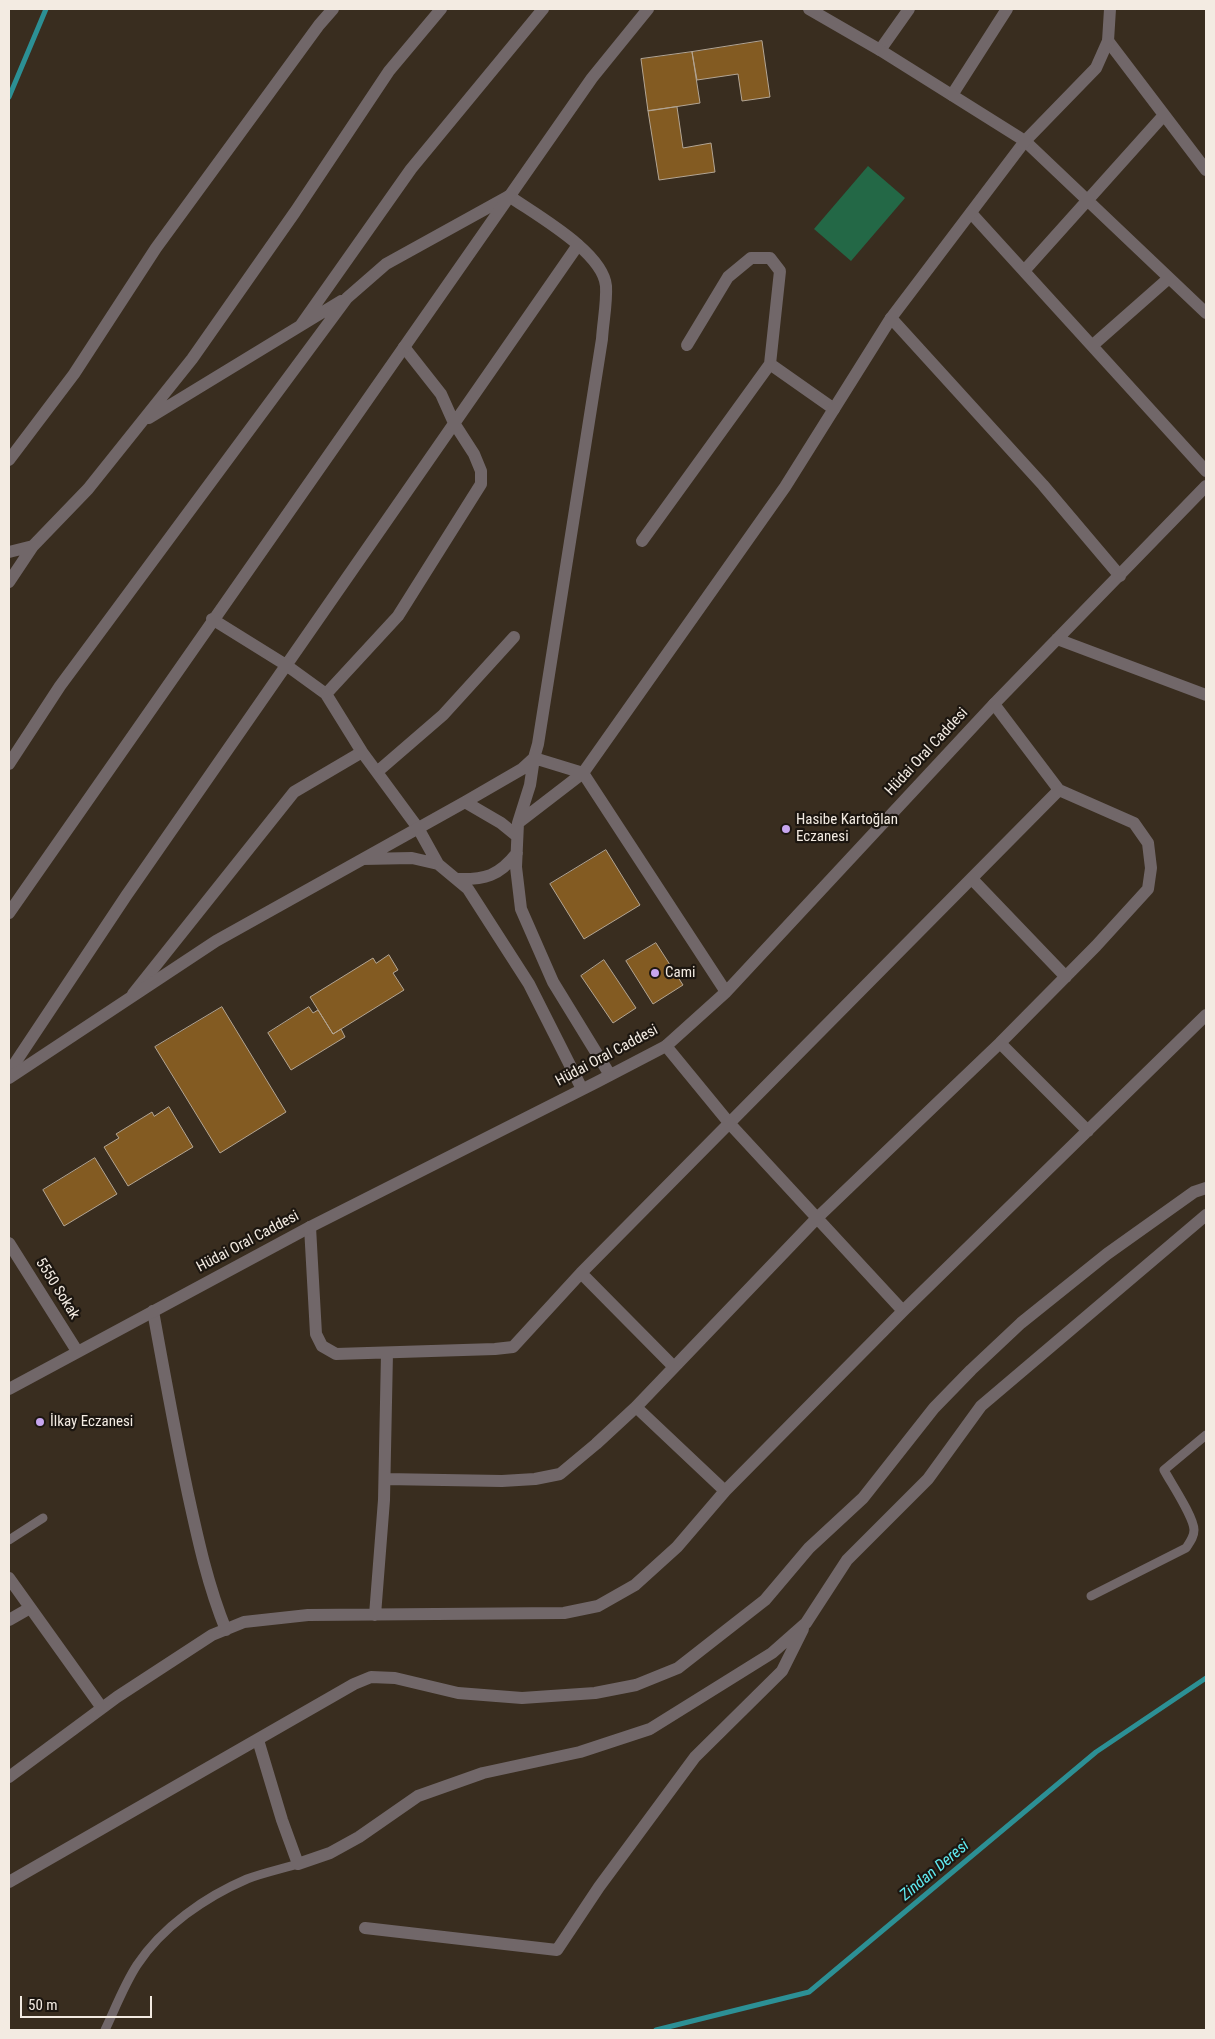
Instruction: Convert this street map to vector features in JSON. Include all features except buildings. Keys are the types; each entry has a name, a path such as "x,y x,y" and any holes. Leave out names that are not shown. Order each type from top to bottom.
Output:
{"street":[{"path":"9,460 74,374 156,248 319,24 333,9"},
{"path":"9,582 33,546 88,489 192,359 295,212 389,71 441,9"},
{"path":"301,326 411,168 543,9"},
{"path":"9,913 212,619 592,78 648,9"},
{"path":"809,9 823,12 1025,141 1206,313"},
{"path":"880,50 909,9"},
{"path":"952,95 1007,9"},
{"path":"518,823 583,773 785,487 891,318 1025,141 1096,68 1108,41 1110,9"},
{"path":"1108,41 1206,170"},
{"path":"1024,271 1164,115"},
{"path":"141,423 347,298 386,264 510,196"},
{"path":"510,196 578,244 596,262 606,284 602,339 538,744 530,785 518,823 517,853 521,909 552,982 610,1076"},
{"path":"971,213 1206,471"},
{"path":"9,1072 126,896 578,244"},
{"path":"642,541 770,364 780,271 770,258 751,258 728,277 687,345"},
{"path":"1092,345 1169,278"},
{"path":"9,764 66,678 347,298"},
{"path":"891,318 1043,485 1120,576"},
{"path":"326,694 398,616 481,484 481,471 474,454 454,423 442,394 404,347"},
{"path":"770,364 834,409"},
{"name":"Hüdai Oral Caddesi","path":"9,1388 310,1227 666,1046 726,992 994,704 1206,486"},
{"path":"9,552 33,546"},
{"path":"212,619 286,665 326,694 362,752 418,828 438,864 468,889 528,984 582,1089"},
{"path":"376,772 443,715 514,637"},
{"path":"1057,639 1206,695"},
{"path":"385,1479 502,1481 535,1479 560,1474 636,1407 817,1218 1000,1044 1148,889 1152,868 1148,843 1134,823 1059,790 994,704"},
{"path":"132,996 294,792 362,752"},
{"path":"534,758 583,773 726,992"},
{"path":"9,1078 216,940 465,802 522,769 534,758"},
{"path":"310,1227 316,1334 322,1346 336,1354 513,1347 581,1273 1059,790"},
{"path":"465,802 501,823 517,836"},
{"path":"456,879 474,880 494,874 505,868 517,853"},
{"path":"361,860 412,858 438,864"},
{"path":"972,879 1066,977"},
{"path":"9,1777 102,1708 212,1635 244,1622 308,1615 564,1612 598,1606 635,1585 677,1546 725,1491 903,1311 1206,1016"},
{"path":"1000,1044 1088,1131"},
{"path":"666,1046 730,1124 903,1311"},
{"path":"9,1882 354,1684 371,1677 395,1678 458,1693 522,1698 595,1693 628,1687 678,1668 765,1600 809,1548 863,1498 934,1408 1021,1323 1107,1254 1194,1192 1206,1188"},
{"path":"365,1928 557,1950 599,1887 694,1756 782,1671 806,1623 847,1560 928,1479 981,1406 1206,1215"},
{"name":"5550 Sokak","path":"9,1243 77,1352"},
{"path":"581,1273 674,1367"},
{"path":"153,1311 176,1435 200,1548 214,1600 226,1630"},
{"path":"375,1615 385,1479 387,1353"},
{"path":"636,1407 725,1491"},
{"path":"9,1578 102,1708"},
{"path":"9,1620 30,1608"},
{"path":"258,1740 282,1820 298,1864 330,1853 359,1838 418,1796 483,1773 580,1752 650,1729 772,1653 806,1623"}],"lane":[{"path":"1091,1596 1186,1548 1190,1543 1194,1533 1193,1522 1164,1470 1206,1435"},
{"path":"9,1540 43,1518"},
{"path":"105,2030 136,1966 172,1925 220,1892 248,1879 298,1864"}],"green space":[{"path":"868,166 905,198 851,261 814,229"}],"waterway":[{"path":"9,97 46,9"},
{"name":"Zindan Deresi","path":"656,2030 809,1992 1096,1752 1206,1678"}],"place":[{"name":"Hasibe Kartoğlan Eczanesi","path":"786,829"},
{"name":"Cami","path":"655,973"},
{"name":"İlkay Eczanesi","path":"40,1422"}]}
